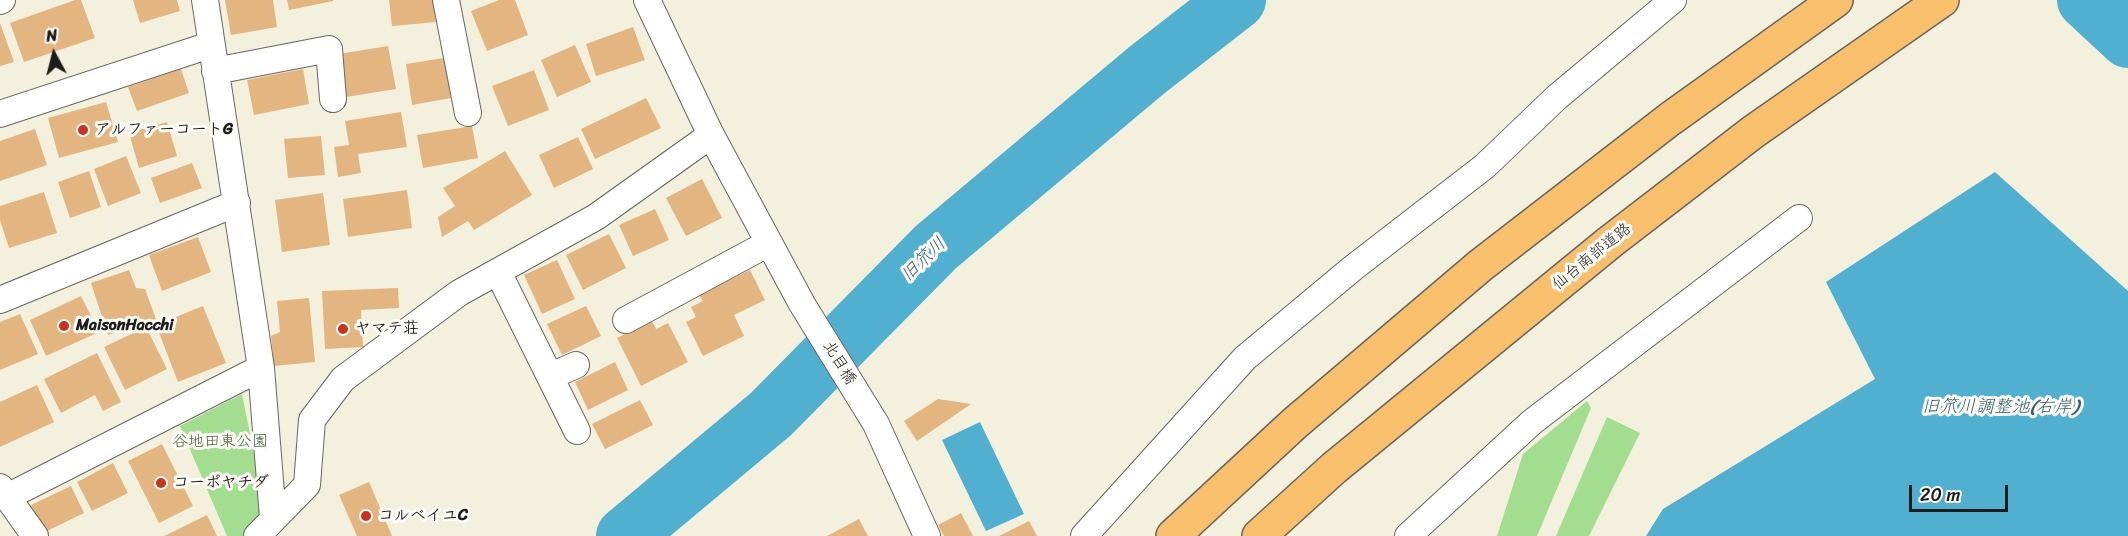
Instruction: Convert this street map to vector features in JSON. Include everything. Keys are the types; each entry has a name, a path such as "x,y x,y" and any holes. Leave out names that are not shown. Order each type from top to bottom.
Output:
{"highway":[{"path":"1173,536 1295,423 1481,265 1670,119 1836,0"},
{"name":"仙台南部道路","path":"1259,536 1334,468 1610,242 1754,132 1942,0"}],"street":[{"path":"205,0 210,45 237,203 261,368 265,527"},
{"path":"446,0 468,113"},
{"name":"北目橋","path":"647,0 711,135 769,243 867,408 927,536"},
{"path":"1084,536 1245,358 1353,268 1485,166 1557,98 1673,0"},
{"path":"0,114 210,45"},
{"path":"215,71 329,49 333,99"},
{"path":"265,527 307,485 312,420 343,379 459,293 596,217 711,135"},
{"path":"0,300 237,203"},
{"path":"1408,536 1533,422 1799,218"},
{"path":"626,320 769,243"},
{"path":"498,272 577,431"},
{"path":"551,376 576,365"},
{"path":"35,536 4,492 261,368"}],"green space":[{"name":"谷地田東公園","path":"242,394 266,513 243,536 227,536 180,426"},
{"path":"1587,401 1591,408 1537,536 1497,536 1523,454"},
{"path":"1607,417 1640,433 1589,536 1556,536"}],"water":[{"name":"旧笊川調整池(右岸)","path":"1995,172 2128,291 2128,536 1646,536 1663,509 1875,379 1826,282"},
{"path":"980,422 1024,514 986,531 942,440"}],"building":[{"path":"75,0 81,0 95,38 24,62 10,23"},
{"path":"133,0 177,0 180,11 140,23"},
{"path":"225,0 273,0 277,27 231,35"},
{"path":"287,0 333,0 333,1 289,10"},
{"path":"389,0 433,0 436,22 392,26"},
{"path":"499,0 515,0 528,35 487,51 471,11"},
{"path":"0,23 14,62 0,66"},
{"path":"633,27 645,60 596,76 586,44"},
{"path":"575,45 591,82 557,97 541,60"},
{"path":"388,46 396,89 346,97 339,54"},
{"path":"444,58 451,98 412,105 406,64"},
{"path":"181,69 189,93 137,111 128,87"},
{"path":"303,69 309,104 254,115 247,80"},
{"path":"534,70 549,110 508,126 492,86"},
{"path":"646,98 661,128 595,159 581,129"},
{"name":"アルファーコートG","path":"106,102 118,142 59,158 48,118"},
{"path":"401,112 407,147 358,154 361,173 338,177 334,147 349,145 345,121"},
{"path":"167,122 177,156 139,168 129,133"},
{"path":"472,126 478,158 423,168 417,135"},
{"path":"35,129 47,165 0,181 0,141"},
{"path":"321,136 325,175 288,178 284,139"},
{"path":"578,137 593,169 554,188 539,155"},
{"path":"505,151 532,195 474,230 468,221 442,237 438,217 455,206 443,188"},
{"path":"126,156 141,193 108,206 94,169"},
{"path":"192,163 202,188 160,203 151,178"},
{"path":"89,171 101,207 70,218 58,182"},
{"path":"702,179 722,218 686,236 666,198"},
{"path":"407,190 412,228 348,237 343,199"},
{"path":"44,192 57,233 9,248 0,220 0,206"},
{"path":"323,193 330,245 282,252 275,200"},
{"path":"655,209 669,240 633,256 619,225"},
{"path":"609,234 626,268 583,290 566,255"},
{"path":"198,237 211,272 162,291 149,255"},
{"path":"557,260 575,299 542,314 524,275"},
{"path":"129,270 136,288 145,289 156,319 108,335 91,283"},
{"path":"750,270 765,300 734,315 744,336 703,356 686,322 696,317 691,307 703,301 699,295"},
{"name":"ヤマテ荘","path":"398,288 399,308 361,310 363,347 325,349 322,291"},
{"name":"MaisonHacchi","path":"81,296 99,332 46,356 30,320"},
{"path":"309,298 315,362 274,366 271,336 280,332 277,301"},
{"path":"203,306 226,363 178,382 156,325"},
{"path":"586,306 601,336 562,355 547,324"},
{"path":"20,314 38,354 0,370 0,322"},
{"path":"652,321 656,329 668,323 688,362 641,386 617,338"},
{"path":"146,327 167,369 125,390 104,347"},
{"path":"97,353 121,402 103,411 95,395 61,413 44,379"},
{"path":"615,362 628,390 588,410 575,382"},
{"path":"37,385 54,422 0,447 0,402"},
{"path":"938,399 971,404 917,441 904,421"},
{"path":"640,400 653,425 605,449 592,424"},
{"name":"コーポヤチダ","path":"162,444 193,506 159,523 128,461"},
{"path":"113,463 128,493 92,511 77,482"},
{"name":"コルベイユC","path":"369,482 392,536 357,536 339,495"},
{"path":"71,486 84,513 45,532 31,505"},
{"path":"961,513 973,536 944,536 938,525"},
{"path":"207,515 217,536 164,536"},
{"path":"859,519 868,536 827,536"},
{"path":"1029,521 1037,536 999,536"}],"waterway":[{"name":"旧笊川","path":"625,536 771,414 936,247 1147,70 1237,0"},
{"name":"旧笊川","path":"2086,0 2128,39"}],"place":[{"name":"アルファーコートG","path":"83,130"},
{"name":"MaisonHacchi","path":"64,326"},
{"name":"ヤマテ荘","path":"343,329"},
{"name":"コーポヤチダ","path":"161,483"},
{"name":"コルベイユC","path":"366,516"}]}
